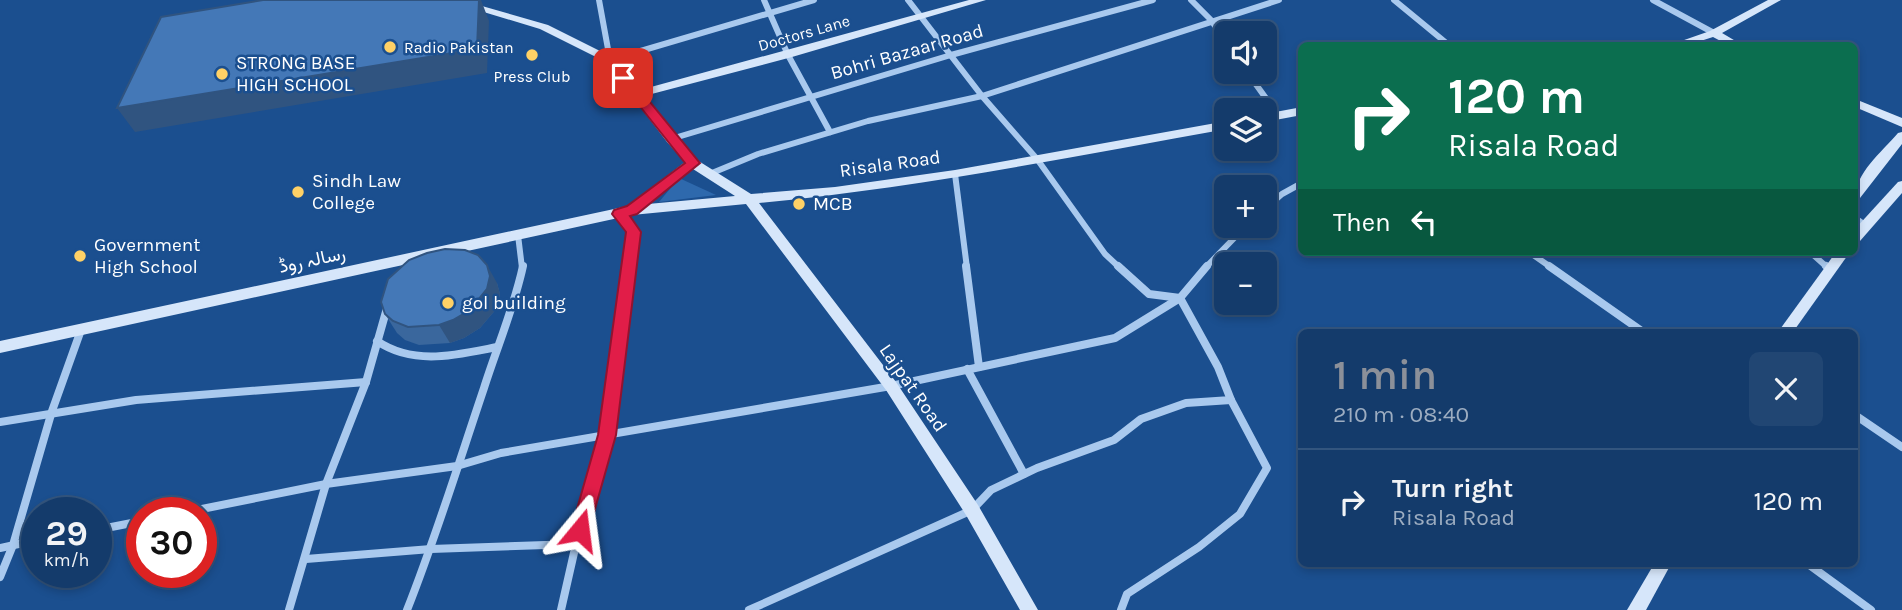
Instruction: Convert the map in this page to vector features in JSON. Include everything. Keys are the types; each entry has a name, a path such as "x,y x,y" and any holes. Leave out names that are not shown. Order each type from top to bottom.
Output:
{"street":[{"path":"449,0 544,27 610,60 770,10 814,0"},
{"path":"599,0 610,60"},
{"path":"764,0 788,55 830,132"},
{"path":"908,0 982,96 1037,159 1105,254 1149,293 1180,298"},
{"name":"Doctors Lane","path":"636,95 981,0"},
{"name":"Bohri Bazaar Road","path":"671,139 951,55 1153,0"},
{"path":"1191,0 1214,24"},
{"path":"712,173 758,154 868,121 982,96 1279,0"},
{"path":"1394,0 1445,42"},
{"path":"1653,0 1731,42"},
{"path":"1685,42 1714,33 1776,0"},
{"name":"Lajpat Road","path":"610,60 693,163 748,199 891,386 972,510 1029,610"},
{"path":"1858,104 1902,123"},
{"path":"1277,115 1298,112"},
{"name":"Risala Road","path":"626,212 955,174 1214,127"},
{"path":"1858,191 1902,136"},
{"path":"561,610 576,544 607,435 633,232 626,212 693,163"},
{"path":"955,174 979,367"},
{"path":"1277,198 1298,185"},
{"path":"1860,222 1902,185"},
{"name":"رسالہ روڈ","path":"0,347 626,212"},
{"path":"407,610 431,549 497,347 515,302 523,265 518,235"},
{"path":"217,506 326,484 457,466 501,453 891,386 1115,338 1180,298 1233,238"},
{"path":"409,266 428,254"},
{"path":"1535,256 1639,329"},
{"path":"1814,256 1829,269"},
{"path":"1788,329 1840,256"},
{"path":"1121,610 1127,594 1199,547 1240,513 1267,468 1231,401 1218,367 1180,298"},
{"path":"289,610 326,484 366,382 388,304"},
{"path":"0,577 13,545 52,411 81,330"},
{"path":"377,341 388,351 400,354 441,357 497,347"},
{"path":"967,369 1024,474"},
{"path":"0,422 52,411 143,398 366,382"},
{"path":"749,610 972,510 991,490 1024,474 1115,440 1141,419 1186,403 1231,401"},
{"path":"1858,417 1902,447"},
{"path":"0,548 21,543"},
{"path":"306,559 431,549 576,544"},
{"path":"1636,610 1661,567"},
{"path":"1812,567 1871,610"}],"shaded area":[{"path":"679,178 716,195 659,202"}],"building":[{"path":"263,0 479,0 477,49 117,108 161,17"},
{"name":"gol building","path":"445,249 465,250 478,255 487,265 490,276 487,289 470,310 439,325 408,327 393,321 385,314 381,302 388,279 409,260"}],"place":[{"name":"Radio Pakistan","path":"390,47"},
{"name":"Press Club","path":"532,55"},
{"name":"STRONG BASE HIGH SCHOOL","path":"222,74"},
{"name":"Sindh Law College","path":"298,192"},
{"name":"MCB","path":"799,204"},
{"name":"Government High School","path":"80,256"},
{"name":"gol building","path":"448,303"}],"route":[{"path":"580,530 607,435 624,317 633,232 620,214 632,210 693,163 623,78"}]}
